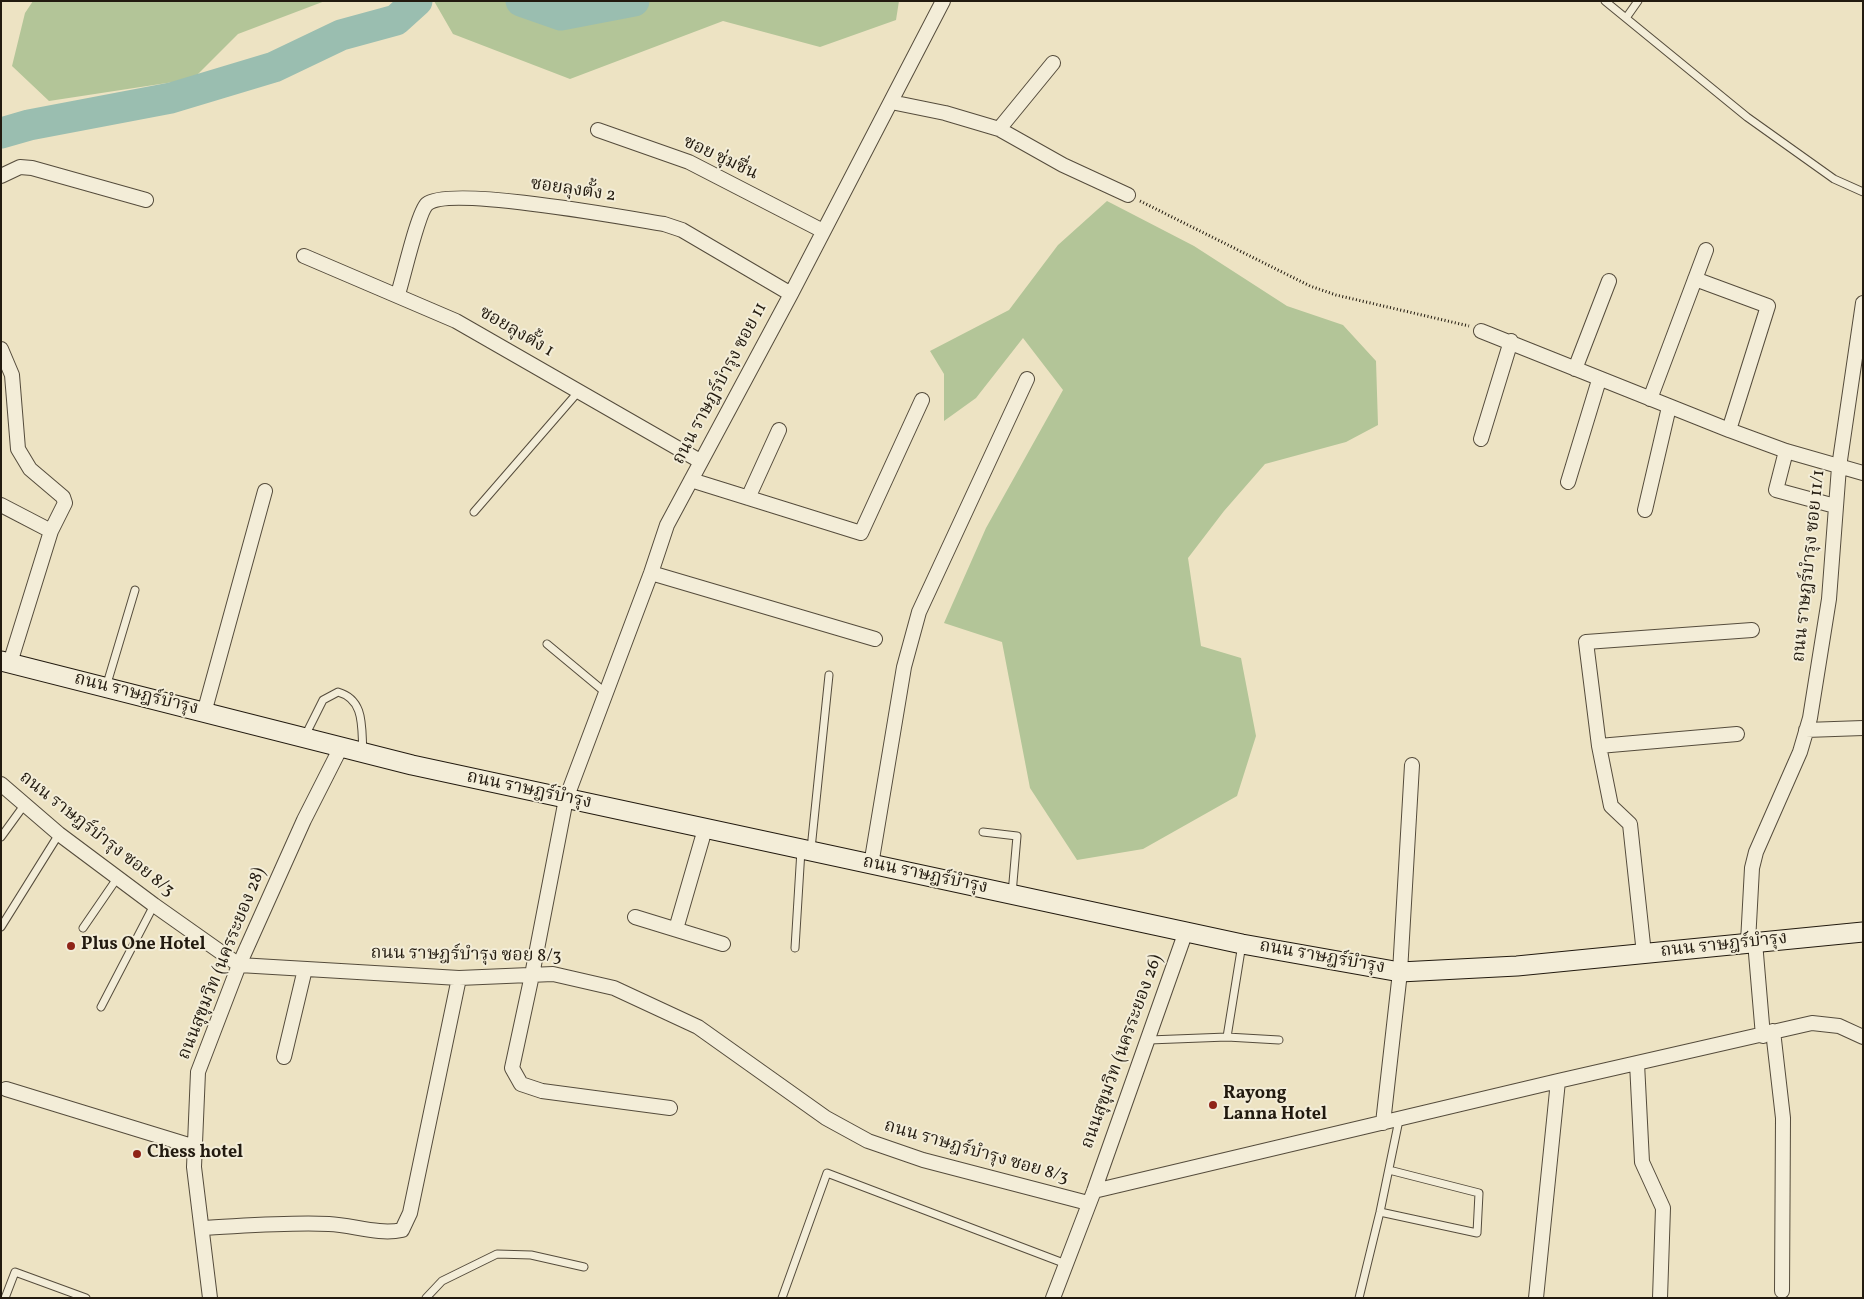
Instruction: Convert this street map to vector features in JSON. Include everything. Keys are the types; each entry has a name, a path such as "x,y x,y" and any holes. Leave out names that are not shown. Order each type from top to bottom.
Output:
{"street":[{"name":"ถนน ราษฎร์บำรุง ซอย 11","path":"670,1108 542,1091 521,1084 512,1068 532,976 566,799 652,573 667,525 791,294 943,1"},
{"path":"999,129 1053,63"},
{"path":"890,102 945,113 999,129 1063,165 1128,195"},
{"name":"ซอย ชุ่มชื่น","path":"598,130 689,162 824,231"},
{"path":"1,176 20,167 32,168 146,200"},
{"name":"ซอยลุงตั้ง 2","path":"398,294 423,208 436,199 462,197 521,202 664,224 682,230 791,294"},
{"path":"1650,400 1706,250"},
{"name":"ซอยลุงตั้ง 1","path":"304,256 398,294 456,321 700,461"},
{"path":"1695,279 1768,306 1729,430"},
{"path":"1575,369 1609,282"},
{"name":"ถนน ราษฎร์บำรุง ซอย 11/1","path":"1782,1291 1784,1118 1752,942 1752,868 1756,852 1800,752 1806,730 1829,599 1839,467 1862,307"},
{"path":"1481,331 1511,341 1599,380 1729,430 1786,451 1863,473"},
{"path":"1481,440 1511,341"},
{"path":"1,349 12,374 18,449 30,469 63,497 65,503 51,531 6,662"},
{"path":"872,865 904,667 919,612 1028,379"},
{"path":"1568,482 1599,380"},
{"path":"691,480 861,533 922,400"},
{"path":"1645,510 1669,407"},
{"path":"748,498 779,430"},
{"path":"1786,451 1776,490 1835,506"},
{"path":"204,713 265,491"},
{"path":"1,505 51,531"},
{"path":"652,573 875,639"},
{"path":"1644,954 1630,824 1611,806 1599,746 1586,642 1752,630"},
{"name":"ถนน ราษฎร์บำรุง","path":"6,662 304,738 566,799 1242,944 1400,972 1517,966 1863,932"},
{"path":"1806,730 1863,728"},
{"path":"1599,746 1737,734"},
{"name":"ถนนสุขุมวิท (นครระยอง 28)","path":"210,1298 194,1167 198,1072 239,965 304,820 341,747"},
{"path":"1383,1123 1400,972 1412,765"},
{"name":"ถนน ราษฎร์บำรุง ซอย 8/3","path":"1,784 59,834 154,905 239,965 459,978 553,974 614,988 698,1027 826,1118 868,1141 923,1160 1091,1197"},
{"path":"676,929 705,829"},
{"path":"636,916 723,944"},
{"name":"ถนนสุขุมวิท (นครระยอง 26)","path":"1053,1298 1186,932"},
{"path":"284,1057 305,969"},
{"path":"202,1228 330,1224 385,1232 402,1230 410,1213 459,978"},
{"path":"1091,1197 1383,1123 1812,1023 1839,1026 1863,1037"},
{"path":"1637,1063 1642,1162 1663,1208 1660,1298"},
{"path":"1536,1298 1558,1081"},
{"path":"6,1089 195,1146"}],"lane":[{"path":"1605,1 1747,117 1834,179 1863,192"},
{"path":"1626,18 1638,1"},
{"path":"474,512 579,391"},
{"path":"106,688 135,590"},
{"path":"547,644 606,693"},
{"path":"795,948 829,675"},
{"path":"304,738 323,700 338,692 354,699 359,707 363,752"},
{"path":"1,837 25,804"},
{"path":"983,832 1017,836 1012,895"},
{"path":"1,927 59,834"},
{"path":"83,928 118,877"},
{"path":"101,1007 154,905"},
{"path":"1227,1037 1242,944"},
{"path":"1148,1040 1227,1037 1279,1040"},
{"path":"1359,1298 1380,1212 1399,1120"},
{"path":"1380,1212 1477,1233 1479,1192 1388,1170"},
{"path":"782,1298 827,1173 1066,1264"},
{"path":"426,1298 442,1281 496,1254 531,1255 584,1267"},
{"path":"5,1298 15,1272 71,1295 86,1298"}],"path":[{"path":"1128,195 1204,231 1298,280 1336,295 1462,324 1481,331"}],"green space":[{"path":"33,1 325,1 238,34 193,79 49,101 12,66 25,13"},
{"path":"434,1 899,1 896,20 820,47 723,21 570,79 453,34"},
{"path":"1107,201 1194,246 1287,306 1343,325 1376,361 1378,425 1346,442 1265,464 1224,511 1188,558 1201,646 1241,658 1256,736 1237,796 1143,849 1077,860 1030,788 1002,642 944,623 986,528 1063,390 1023,338 976,398 944,421 944,374 930,351 1009,310 1058,245"}],"waterway":[{"path":"1,133 29,125 171,98 274,67 341,35 396,20 417,1"},
{"path":"521,1 561,15 634,1"}],"place":[{"name":"Plus One Hotel","path":"71,946"},
{"name":"Rayong Lanna Hotel","path":"1213,1105"},
{"name":"Chess hotel","path":"137,1154"}]}
